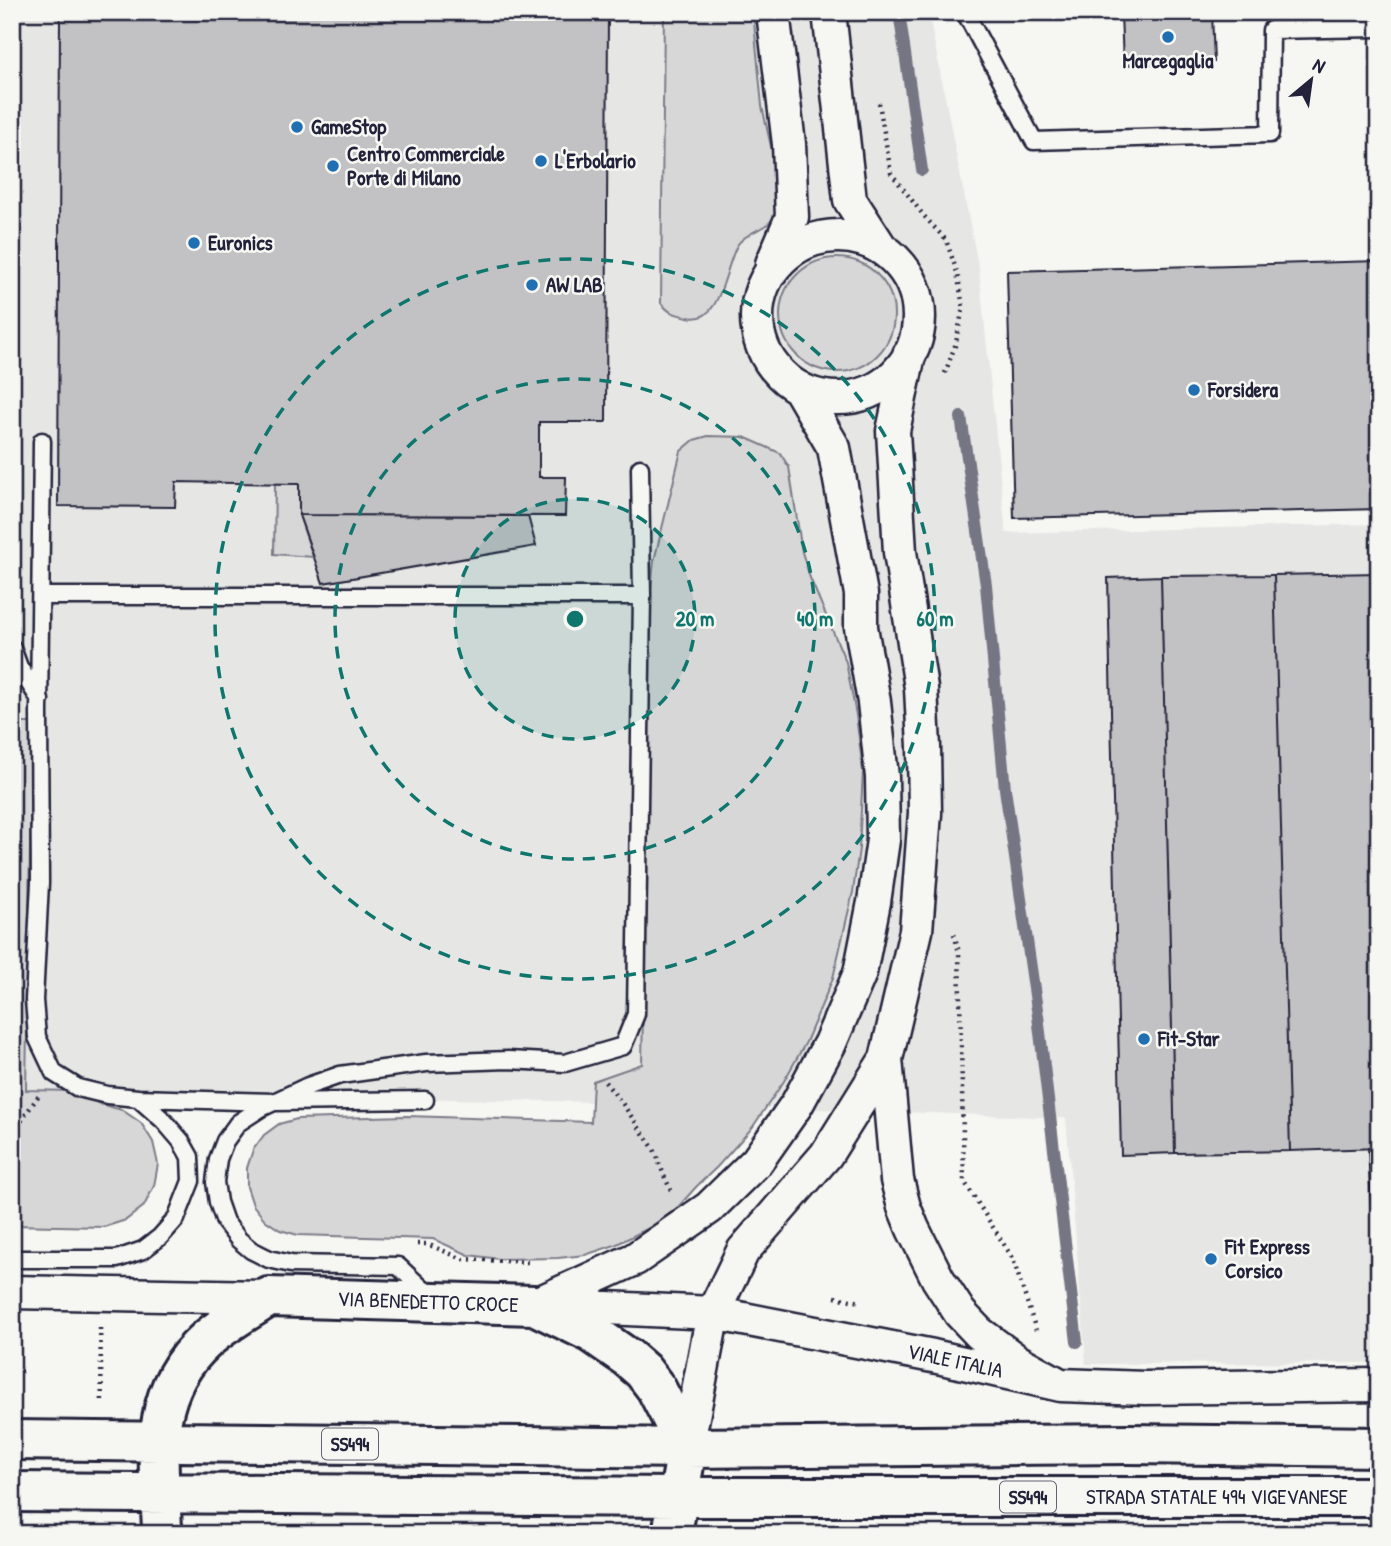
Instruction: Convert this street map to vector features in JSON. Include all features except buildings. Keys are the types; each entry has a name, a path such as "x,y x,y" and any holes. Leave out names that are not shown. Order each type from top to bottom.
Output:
{"main road":[{"name":"VIA BENEDETTO CROCE","path":"269,1297 534,1305 592,1333 643,1371 656,1388 687,1448"},
{"path":"164,1534 159,1442 165,1401 177,1374 205,1341 269,1297"},
{"name":"SS494","path":"12,1440 687,1448 1128,1444 1379,1447"},
{"path":"675,1515 687,1448"},
{"name":"SS494","path":"12,1492 160,1493 675,1515"},
{"name":"STRADA STATALE 494 VIGEVANESE","path":"675,1515 1379,1497"}],"street":[{"path":"773,12 789,144 792,217 757,301 756,327 764,351 778,372 799,388 823,397 849,398 873,390 894,376 909,355"},
{"path":"829,12 849,200 881,248 900,264 912,284 919,308 918,332 909,355 892,431 900,552 920,688 925,813 916,930 887,1059 897,1180 904,1207 938,1279 960,1314 979,1333 1017,1361 1060,1385"},
{"path":"767,276 783,256 806,242 831,235 857,238 881,248"},
{"path":"534,1305 635,1259 709,1208 757,1161 803,1092 830,1043 860,973 883,840 882,777 874,702 861,627 861,594 834,448 799,388"},
{"path":"687,1448 713,1313 743,1251 826,1155 887,1059"},
{"name":"VIA BENEDETTO CROCE","path":"12,1292 269,1297"},
{"name":"VIALE ITALIA","path":"534,1305 713,1313 933,1356 1060,1385 1146,1388 1379,1385"}],"lane":[{"path":"965,12 1034,141 1270,134 1271,30 1379,28"},
{"path":"42,441 40,883 34,1000 37,1037 54,1073 78,1088 107,1095 138,1098 275,1102 425,1100"},
{"path":"436,1302 398,1266 291,1264 269,1259 251,1250 225,1222 215,1182 218,1159 225,1141 238,1123 261,1108 308,1086 340,1075 426,1063 508,1060 565,1063 622,1046 636,1014 642,596 640,468"},
{"path":"41,596 642,596"},
{"path":"12,648 19,667 40,700"},
{"path":"12,1259 117,1259 142,1250 160,1237 176,1219 191,1181 190,1157 181,1141 163,1120 138,1098"}],"path":[{"path":"585,1057 654,1149 664,1178 674,1196"},
{"path":"12,1140 23,1118 54,1073"},
{"path":"413,1244 427,1244 464,1259 538,1262"},
{"path":"100,1335 102,1399"}],"shaded area":[{"path":"12,12 930,12 979,270 1006,533 1379,524 1379,1363 1086,1364 1066,1118 641,1103 26,1090 32,723 12,723"},
{"path":"664,12 753,12 762,106 778,178 781,212 738,244 715,303 708,312 699,317 673,313 661,303"},
{"path":"837,258 859,262 877,275 890,293 894,315 890,337 877,355 859,368 837,372 815,368 797,355 784,337 780,315 784,293 797,275 815,262"},
{"path":"708,436 744,437 780,453 789,467 802,552 810,578 846,662 856,715 863,771 859,849 853,892 833,978 806,1042 784,1081 752,1128 717,1167 679,1206 655,1225 615,1245 585,1255 499,1259 469,1255 433,1239 298,1235 280,1230 265,1220 253,1205 247,1187 247,1168 253,1150 264,1135 279,1124 297,1119 407,1116 591,1122 593,1081 642,1064 651,590 654,561 681,451 694,440"},
{"path":"275,483 299,484 299,515 313,557 274,554"},
{"path":"12,723 32,723 26,1090 75,1091 100,1104 122,1110 141,1123 153,1142 158,1164 154,1186 144,1206 126,1220 104,1227 12,1225"}],"waterway":[{"path":"899,12 922,170"},
{"path":"961,417 986,585 1005,789 1038,1016 1077,1342"}],"place":[{"name":"Marcegaglia","path":"1168,37"},
{"name":"GameStop","path":"297,127"},
{"name":"L'Erbolario","path":"541,161"},
{"name":"Centro Commerciale Porte di Milano","path":"333,166"},
{"name":"Euronics","path":"194,243"},
{"name":"AW LAB","path":"532,285"},
{"name":"Forsidera","path":"1194,390"},
{"name":"Fit-Star","path":"1144,1039"},
{"name":"Fit Express Corsico","path":"1211,1259"}]}
